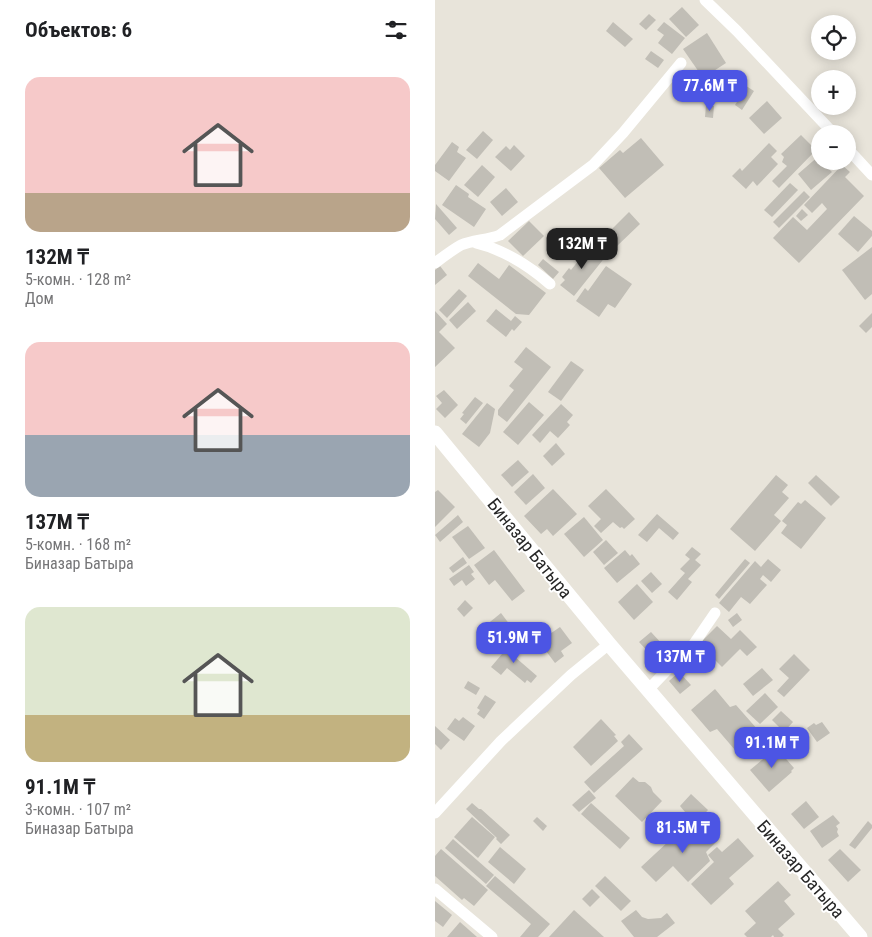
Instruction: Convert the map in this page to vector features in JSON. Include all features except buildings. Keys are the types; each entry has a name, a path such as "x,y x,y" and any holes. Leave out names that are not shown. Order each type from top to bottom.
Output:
{"street":[{"path":"705,0 737,31 826,125"},
{"path":"435,263 462,245 500,235 593,164 623,133 681,63"},
{"path":"856,158 872,175"},
{"path":"474,242 512,256 551,284"},
{"name":"Биназар Батыра","path":"435,433 609,644 860,937"},
{"path":"648,690 691,648 715,613"},
{"path":"435,813 439,799 571,674 609,644"},
{"path":"435,889 493,937"}]}
